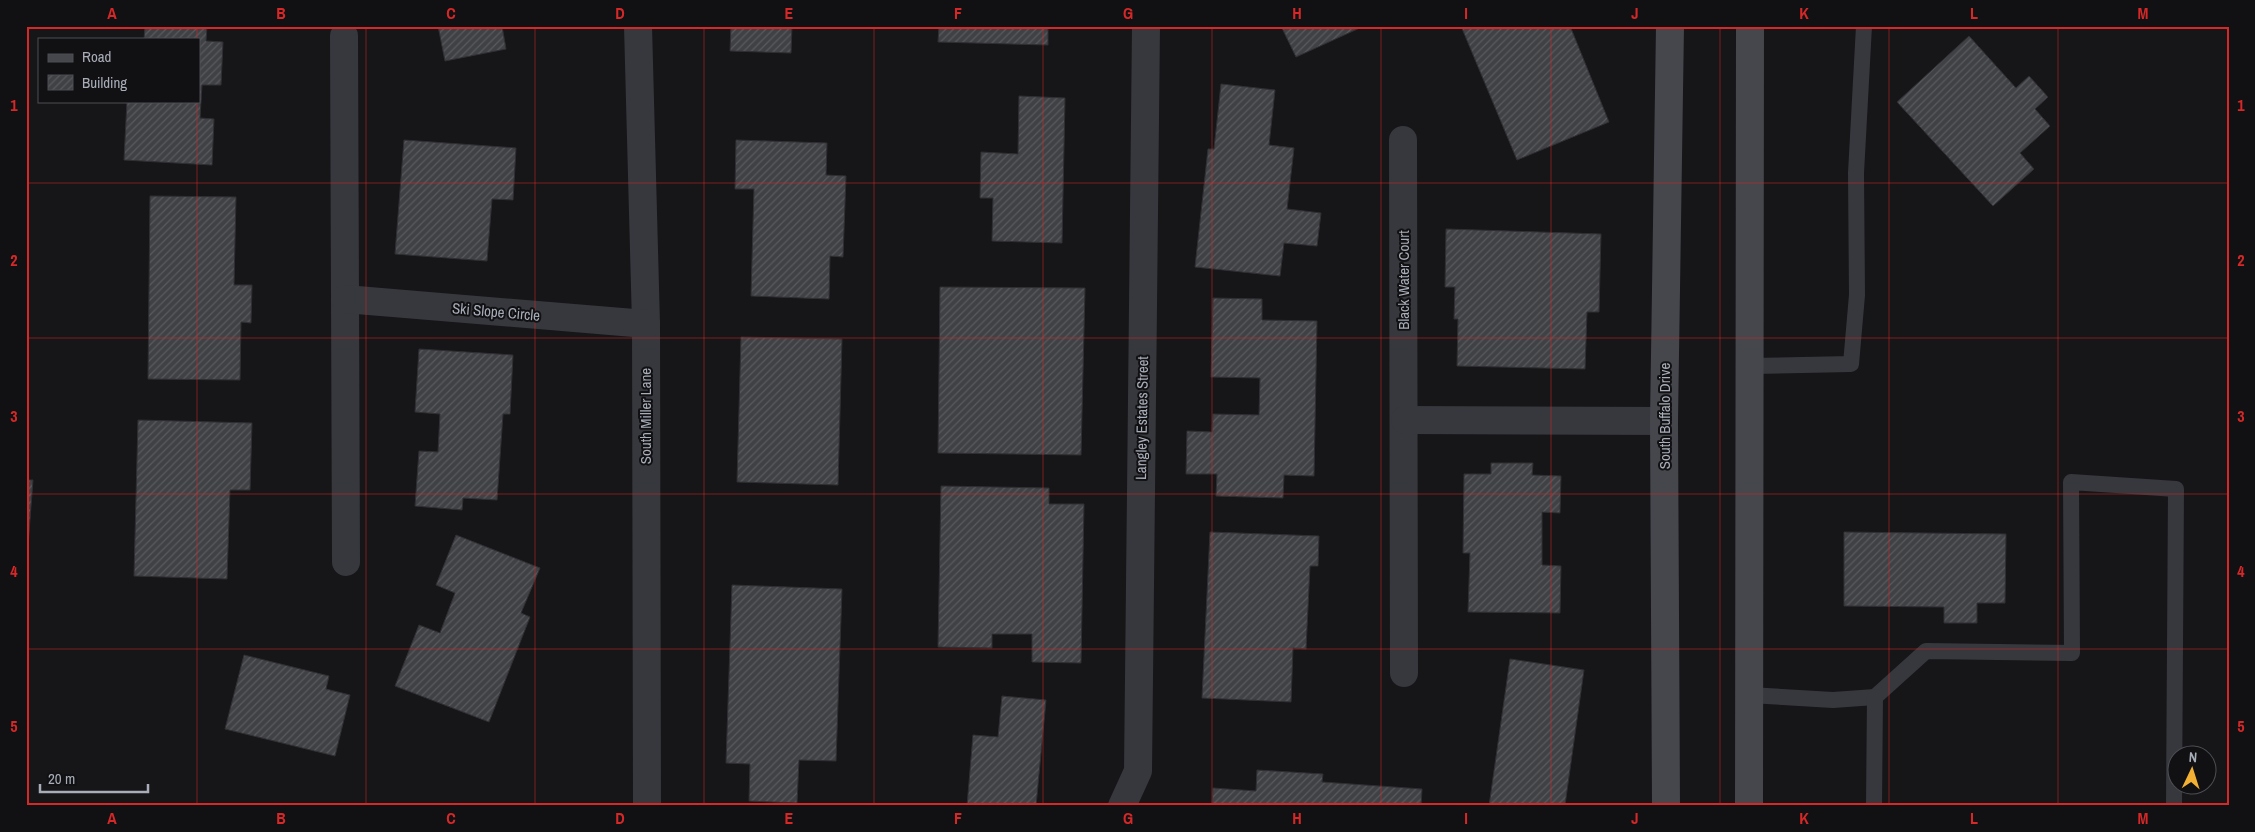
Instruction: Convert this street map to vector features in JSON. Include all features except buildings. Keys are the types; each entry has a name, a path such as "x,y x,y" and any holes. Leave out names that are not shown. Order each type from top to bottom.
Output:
{"main road":[{"name":"South Buffalo Drive","path":"1666,806 1664,421 1670,26"},
{"path":"1749,806 1750,26"}],"street":[{"name":"South Miller Lane","path":"638,26 646,324 646,806"},
{"name":"Langley Estates Street","path":"1122,806 1138,770 1146,26"},
{"path":"344,36 346,562"},
{"name":"Black Water Court","path":"1403,140 1404,673"},
{"name":"Ski Slope Circle","path":"345,299 646,324"},
{"path":"1405,420 1664,421"}],"lane":[{"path":"1750,366 1851,364 1857,295 1856,173 1864,26"},
{"path":"1749,695 1833,700 1875,697 1926,651 2072,653 2071,482 2176,489 2174,806"},
{"path":"1874,806 1875,697"}]}
